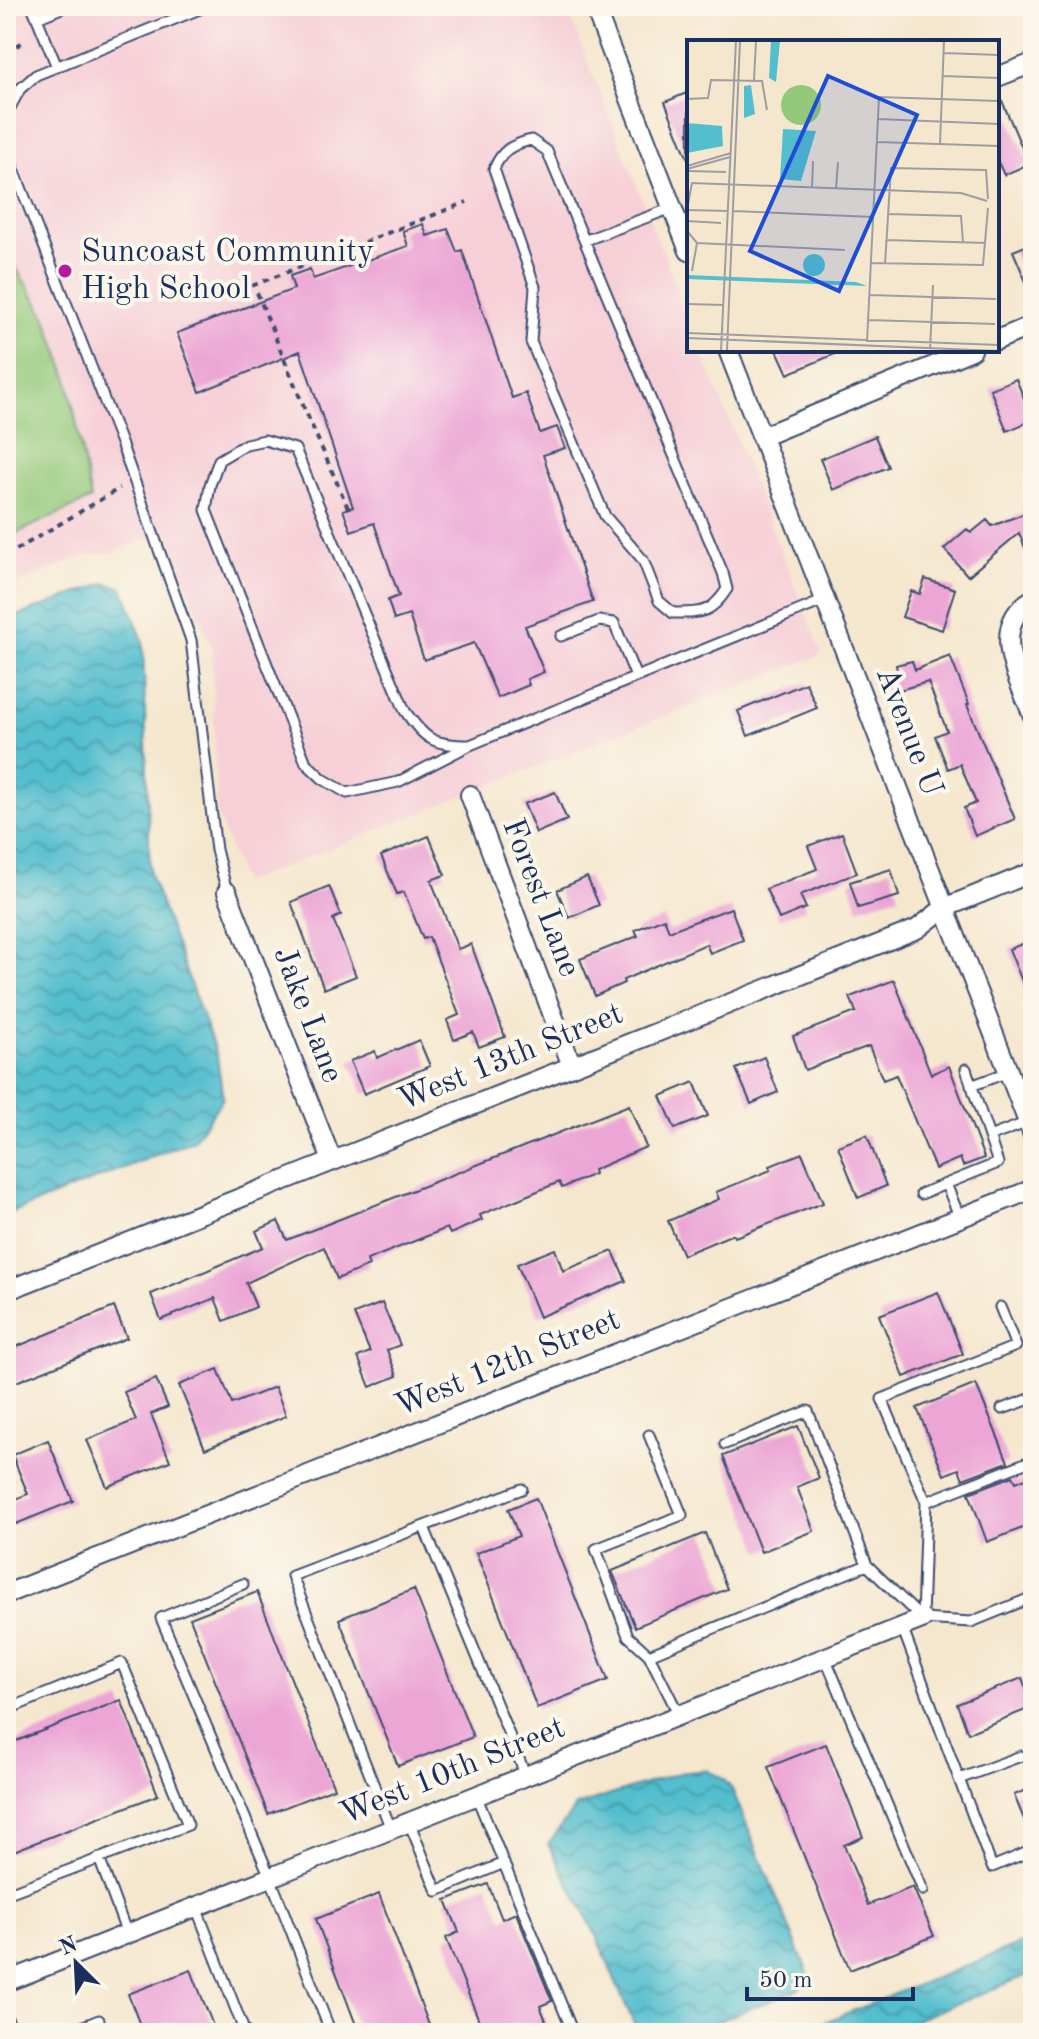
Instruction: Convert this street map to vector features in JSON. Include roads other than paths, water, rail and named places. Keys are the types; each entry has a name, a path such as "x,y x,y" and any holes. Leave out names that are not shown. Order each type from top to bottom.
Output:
{"street":[{"path":"594,6 681,205 687,240"},
{"path":"999,76 1033,63"},
{"path":"999,339 1033,325"},
{"name":"Avenue U","path":"729,352 1030,1129"},
{"path":"761,437 967,352"},
{"path":"1033,599 1025,604 1010,627 1008,643 1033,716"},
{"name":"Forest Lane","path":"470,795 572,1066"},
{"name":"West 13th Street","path":"6,1291 917,929 944,908 1033,872"},
{"name":"Jake Lane","path":"227,892 332,1161"},
{"name":"West 12th Street","path":"6,1594 1033,1189"},
{"name":"West 10th Street","path":"6,1982 922,1619"}],"lane":[{"path":"32,6 57,67"},
{"path":"37,18 66,6"},
{"path":"6,115 20,89 36,75 207,6"},
{"path":"531,140 547,151 586,240 723,573 727,589 716,606 698,613 673,613 659,601 643,560 605,516 531,342 535,287 494,169 500,154 514,144 531,140"},
{"path":"6,149 121,443 191,640 216,850 227,892"},
{"path":"586,240 681,205"},
{"path":"470,745 443,745 420,733 405,711 295,449 265,440 246,444 219,460 210,485 206,510 306,763 323,779 347,793 398,782 470,745 825,600"},
{"path":"561,636 599,621 614,623 636,677"},
{"path":"921,1194 998,1163 966,1069"},
{"path":"971,1086 1008,1072"},
{"path":"989,1137 1030,1129"},
{"path":"946,1184 960,1218"},
{"path":"922,1619 926,1502 882,1399 1016,1346 1000,1307"},
{"path":"1002,1409 1033,1398"},
{"path":"725,1444 808,1411 867,1565 922,1619 971,1622 1033,1597"},
{"path":"649,1435 682,1515 596,1549 628,1636 649,1655 679,1715"},
{"path":"926,1502 1033,1460"},
{"path":"391,1829 292,1576 522,1489"},
{"path":"424,1527 526,1776"},
{"path":"649,1655 867,1565"},
{"path":"243,1584 161,1618 270,1877 331,2033"},
{"path":"902,1627 992,1867 1033,1850"},
{"path":"825,1657 923,1890"},
{"path":"6,1710 122,1663 188,1825 6,1894"},
{"path":"959,1779 1021,1756"},
{"path":"476,1795 573,2033"},
{"path":"409,1822 437,1891 504,1863"},
{"path":"99,1858 127,1934"},
{"path":"196,1907 245,2033"},
{"path":"6,2016 13,2033"},
{"path":"66,2033 99,2020"}],"water":[{"path":"105,583 123,588 143,641 150,874 217,1056 223,1098 194,1140 6,1215 6,620"},
{"path":"706,1770 723,1779 732,1789 808,1973 799,1989 690,2033 638,2033 593,1929 548,1844 576,1806 679,1773"},
{"path":"1033,1939 1033,1973 883,2033 797,2033"}],"place":[{"name":"Suncoast Community High School","path":"65,271"}]}
